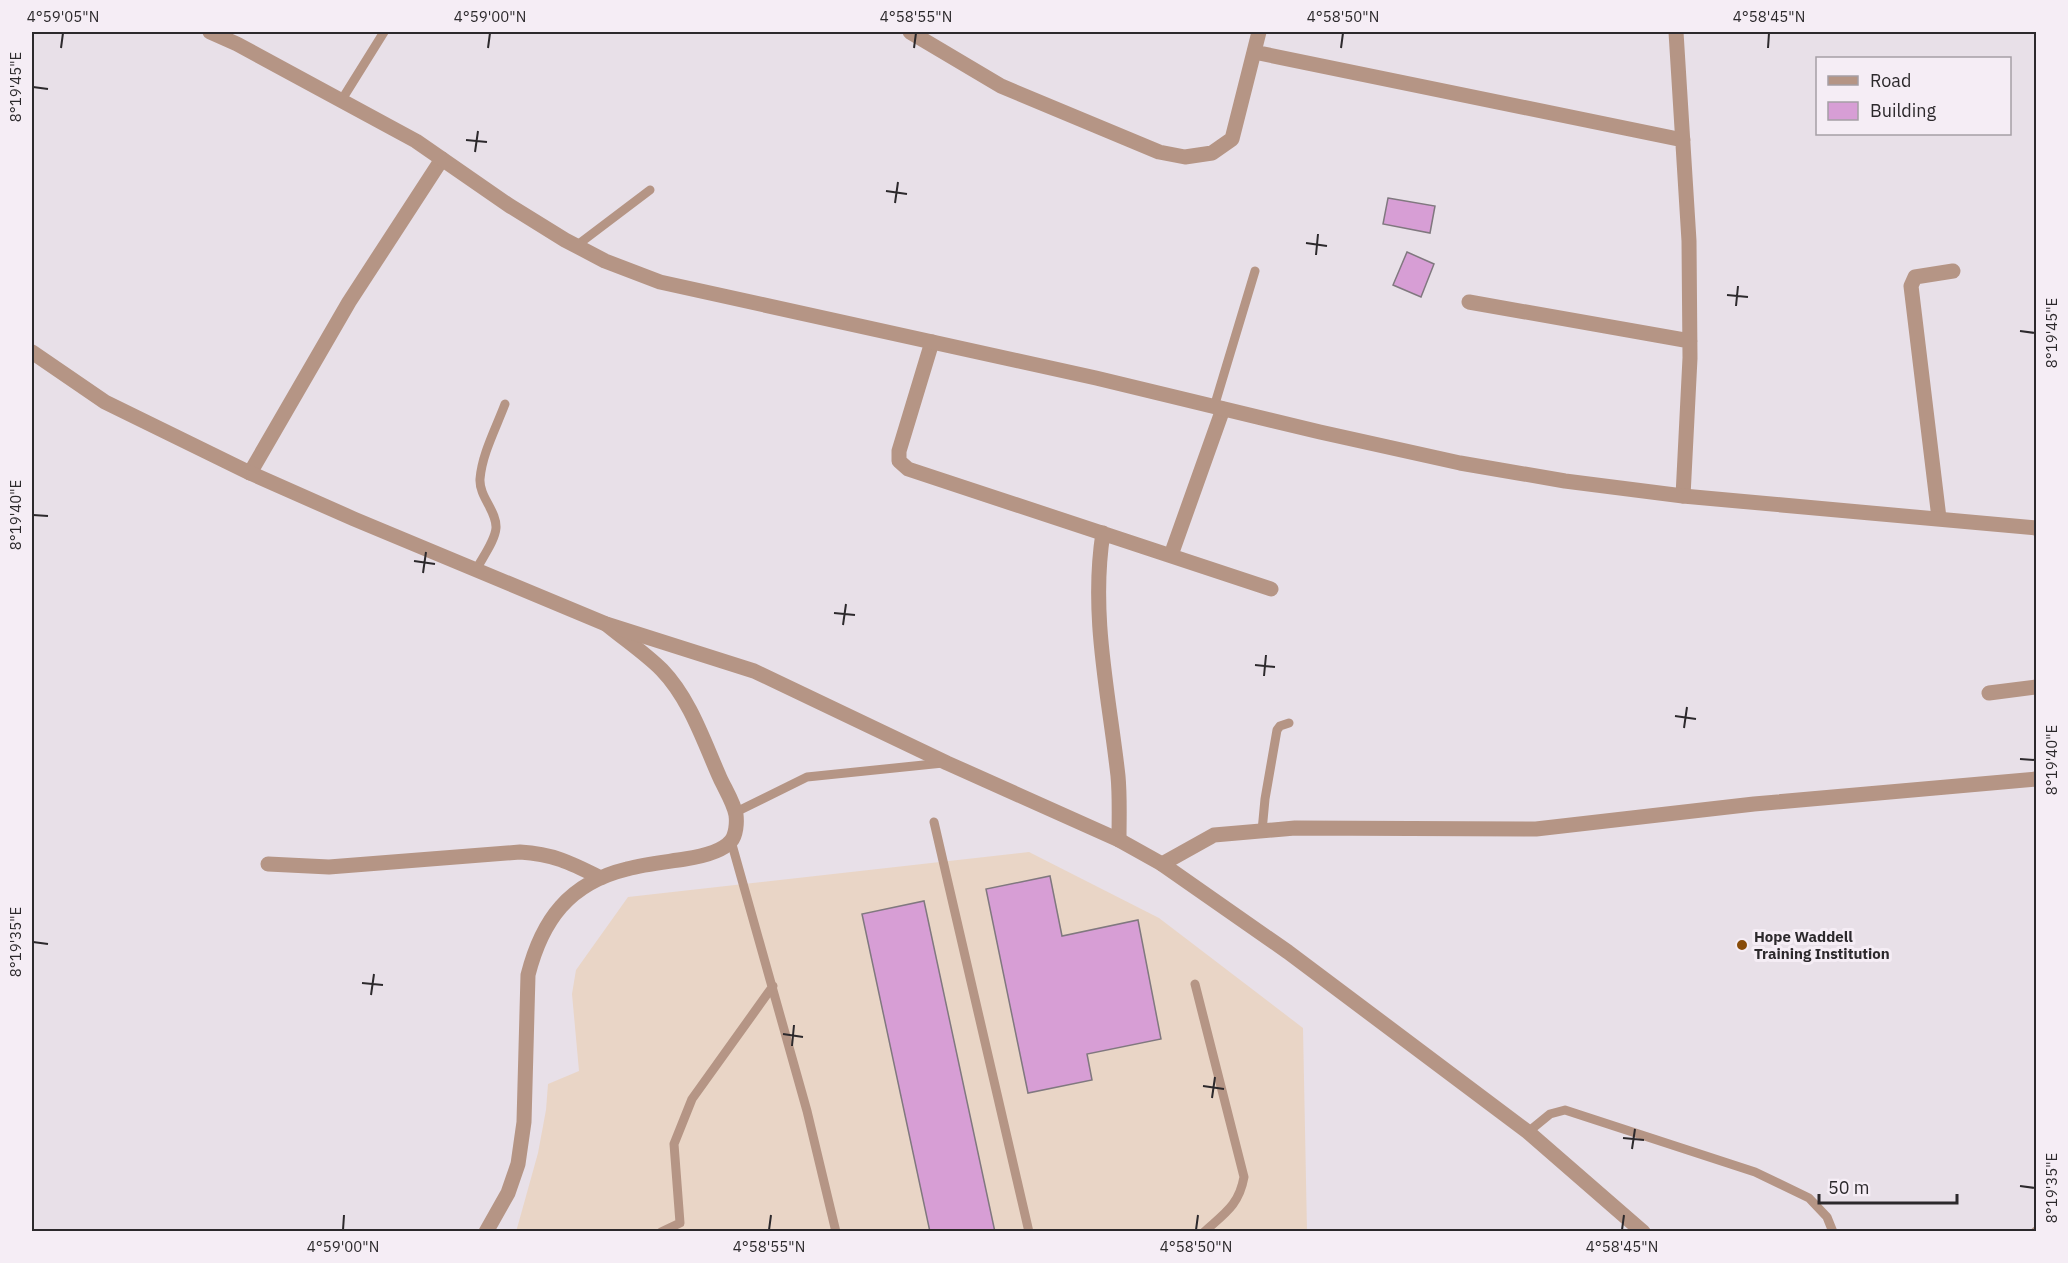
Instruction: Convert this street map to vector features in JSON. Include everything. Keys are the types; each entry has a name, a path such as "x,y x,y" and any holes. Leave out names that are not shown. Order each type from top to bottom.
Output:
{"street":[{"path":"210,32 416,141 510,206 576,246 613,265 660,282 1460,463 1565,481 1683,496 2037,528"},
{"path":"910,32 1001,86 1159,152 1185,157 1212,153 1232,139 1259,32"},
{"path":"1676,32 1689,241 1690,341 1683,496"},
{"path":"1254,52 1683,140"},
{"path":"250,473 349,302 442,159"},
{"path":"1939,518 1911,286 1915,277 1953,272"},
{"path":"1469,302 1690,341"},
{"path":"932,342 899,451 899,461 908,469 1271,589"},
{"path":"32,352 105,402 250,473 606,624 753,671 947,763 1119,840 1162,864 1288,952 1528,1132 1643,1232"},
{"path":"1171,555 1219,408"},
{"path":"1103,533 1098,564 1098,621 1118,779 1119,840"},
{"path":"486,1232 508,1193 518,1164 524,1122 528,975 534,952 544,930 558,909 578,891 601,878 626,869 695,857 723,848 731,841 735,833 736,812 687,705 663,671 606,624"},
{"path":"1989,693 2037,687"},
{"path":"1162,864 1214,835 1295,828 1536,829 1754,804 2037,779"},
{"path":"268,864 329,867 529,853 561,858 601,878"}],"lane":[{"path":"341,101 384,32"},
{"path":"576,246 650,190"},
{"path":"1219,408 1255,271"},
{"path":"476,570 496,531 496,522 484,499 480,483 482,464 505,404"},
{"path":"1262,831 1277,730 1280,726 1289,723"},
{"path":"736,812 807,777 947,763"},
{"path":"934,822 1029,1232"},
{"path":"731,841 807,1111 836,1232"},
{"path":"1195,984 1244,1177 1241,1194 1233,1206 1204,1232"},
{"path":"661,1232 680,1223 675,1144 692,1099 772,986"},
{"path":"1528,1132 1550,1114 1565,1110 1755,1172 1809,1198 1827,1218 1833,1232"}],"shaded area":[{"path":"1029,852 1159,918 1303,1028 1307,1231 516,1232 538,1153 548,1084 579,1071 572,994 576,970 628,897"}],"building":[{"path":"1388,198 1435,206 1430,233 1383,224"},
{"path":"1407,252 1434,264 1421,297 1393,285"},
{"path":"1050,876 1062,936 1138,920 1161,1039 1087,1054 1092,1080 1028,1093 986,889"},
{"path":"924,901 995,1232 930,1232 862,914"}],"place":[{"name":"Hope Waddell Training Institution","path":"1742,945"}]}
